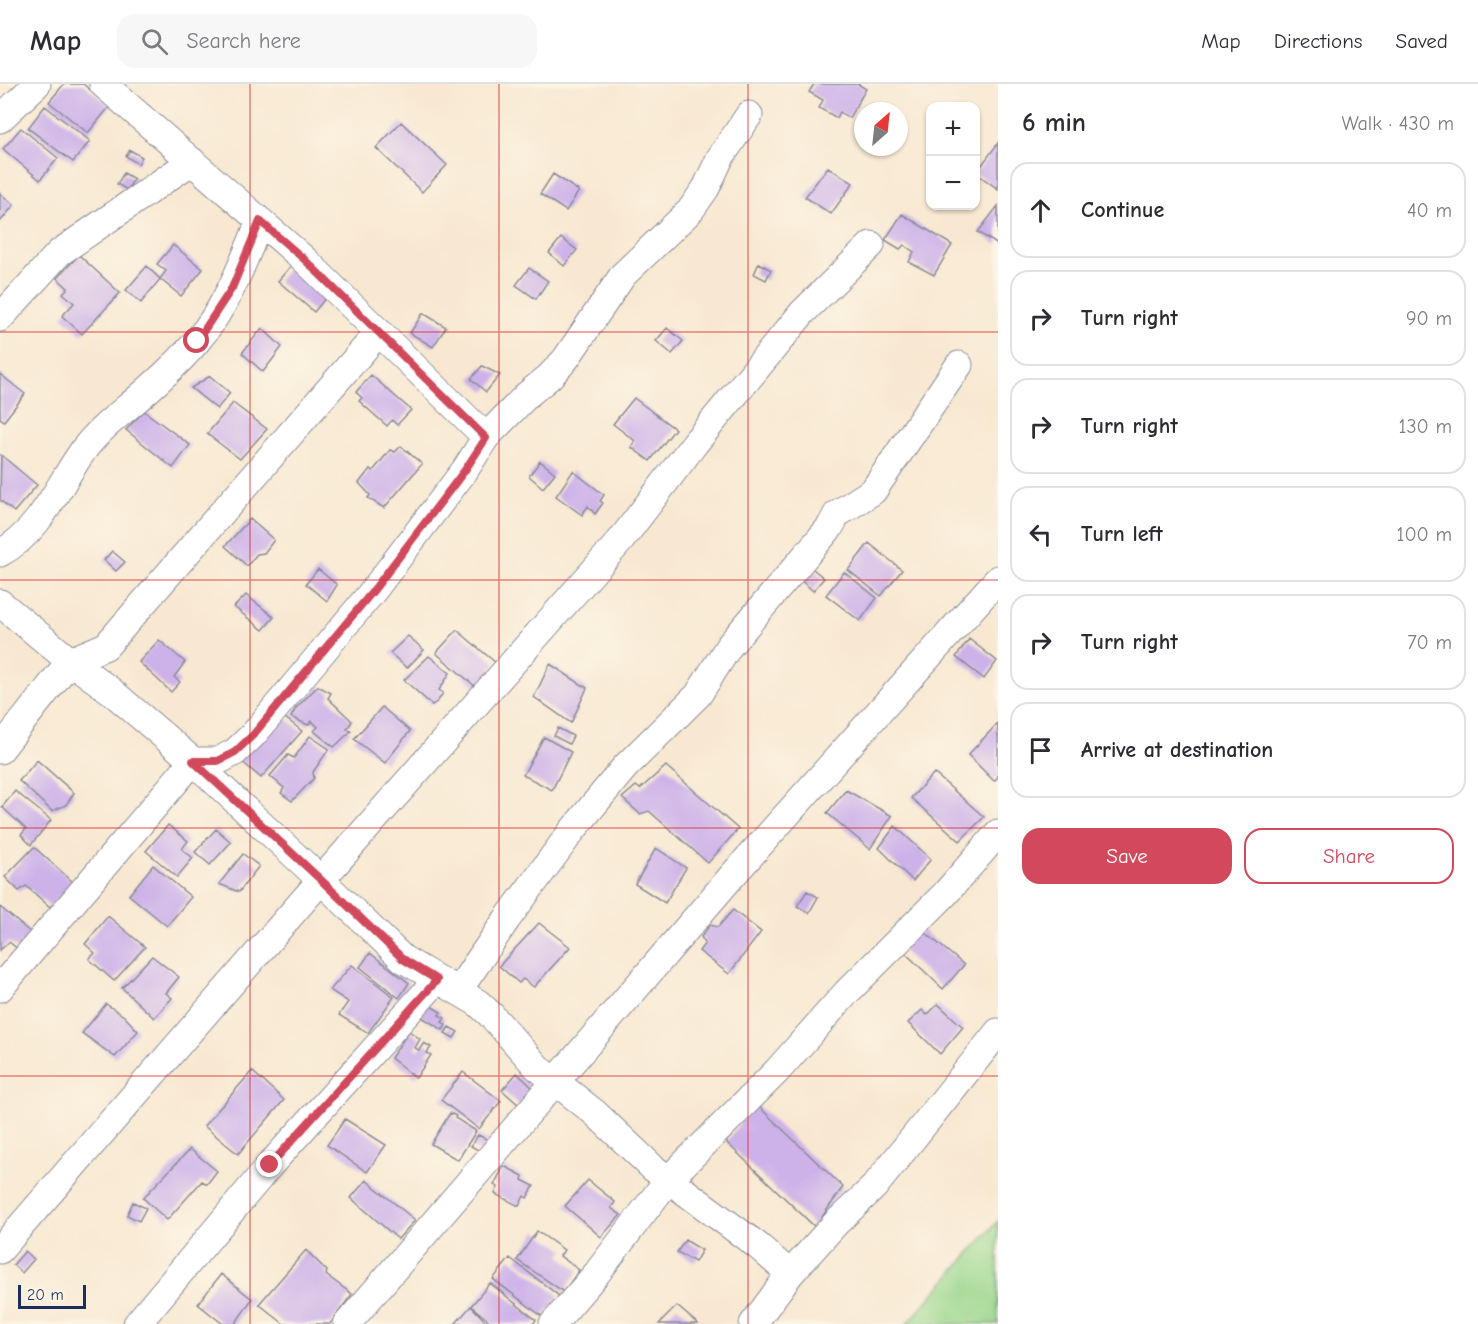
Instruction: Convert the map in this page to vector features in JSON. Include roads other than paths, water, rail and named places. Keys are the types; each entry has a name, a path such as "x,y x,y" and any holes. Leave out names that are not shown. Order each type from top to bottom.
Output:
{"street":[{"path":"0,119 37,84"},
{"path":"103,84 305,260 486,438"},
{"path":"0,988 193,761 218,761 235,752 253,735 373,591 465,470 486,438 565,360 623,274 690,211 749,115"},
{"path":"0,318 59,253 192,161"},
{"path":"0,553 12,546 29,529 46,508 86,447 103,428 146,391 197,341 232,288 260,221"},
{"path":"0,1250 321,880 621,540 695,443 803,312 871,245"},
{"path":"0,750 70,661 106,646 380,332"},
{"path":"137,1324 270,1165 447,986 507,919 572,831 625,766 698,695 729,646 830,527 837,514 873,491 959,365"},
{"path":"347,1324 732,876 998,579"},
{"path":"0,603 70,661 111,691 193,761 403,959 478,1003 537,1068 595,1113 653,1168 758,1246 790,1274"},
{"path":"553,1324 597,1273 668,1180 777,1071 847,992 945,894 998,833"},
{"path":"753,1324 790,1274 836,1223 874,1187 998,1032"}]}
